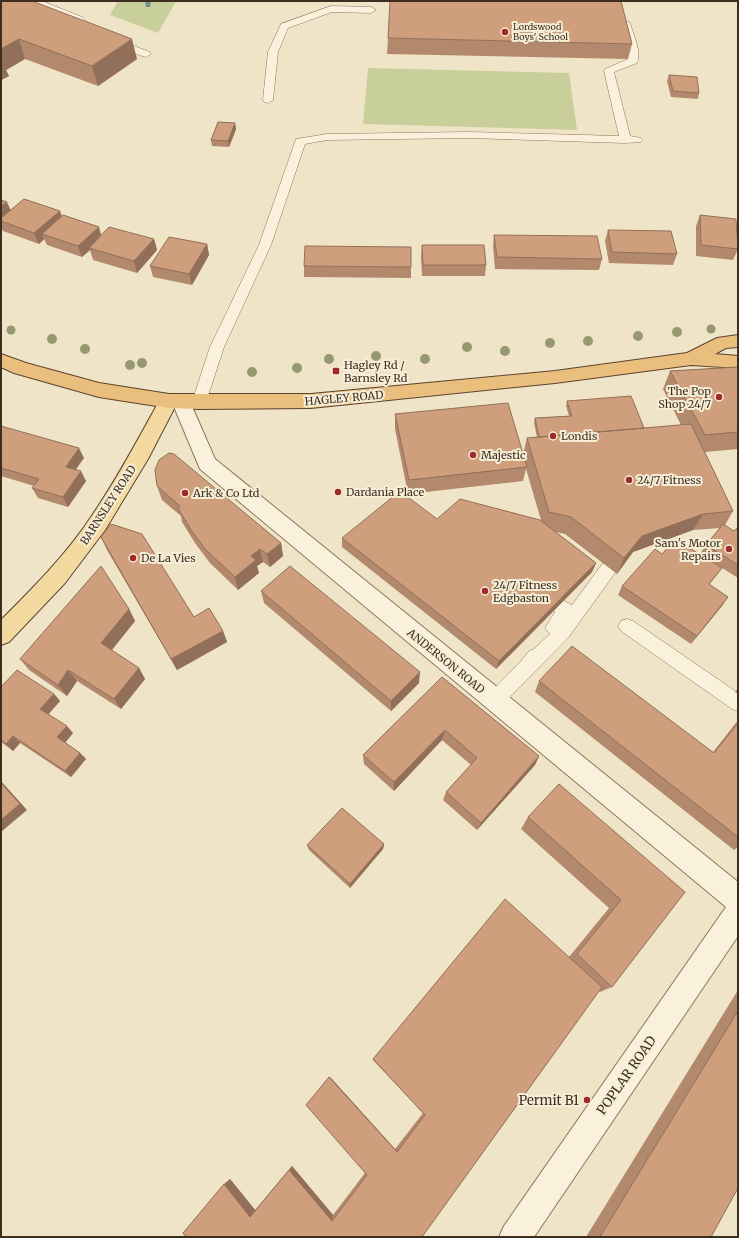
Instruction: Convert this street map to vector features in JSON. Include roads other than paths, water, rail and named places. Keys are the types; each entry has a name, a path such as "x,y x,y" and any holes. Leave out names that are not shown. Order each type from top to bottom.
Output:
{"highway":[{"name":"HAGLEY ROAD","path":"691,359 723,342 738,341"},
{"name":"HAGLEY ROAD","path":"1,360 20,368 100,390 183,402 311,401 555,377 691,359 738,362"}],"main road":[{"name":"BARNSLEY ROAD","path":"1,635 57,577 98,524 141,454 183,402"}],"street":[{"name":"ANDERSON ROAD","path":"183,402 207,464 738,899"},
{"name":"POPLAR ROAD","path":"515,1237 738,913"}],"lane":[{"path":"34,1 78,19 96,35 146,54"},
{"path":"268,100 273,52 284,26 331,9 371,10"},
{"path":"183,402 217,347 265,245 300,141 327,137 469,135 631,140 609,71 633,61 633,52 622,14"},
{"path":"495,700 562,633 609,568"},
{"path":"528,666 566,610 559,605"},
{"path":"627,626 738,703"}],"waterway":[{"path":"148,1 148,6"}],"place":[{"name":"Lordswood Boys' School","path":"505,32"},
{"name":"Hagley Rd / Barnsley Rd","path":"336,371"},
{"name":"The Pop Shop 24/7","path":"719,397"},
{"name":"Londis","path":"553,436"},
{"name":"Majestic","path":"473,455"},
{"name":"24/7 Fitness","path":"629,480"},
{"name":"Dardania Place","path":"338,492"},
{"name":"Ark & Co Ltd","path":"185,493"},
{"name":"Sam's Motor Repairs","path":"729,549"},
{"name":"De La Vies","path":"133,558"},
{"name":"24/7 Fitness Edgbaston","path":"485,591"},
{"name":"Permit B1","path":"587,1100"}]}
